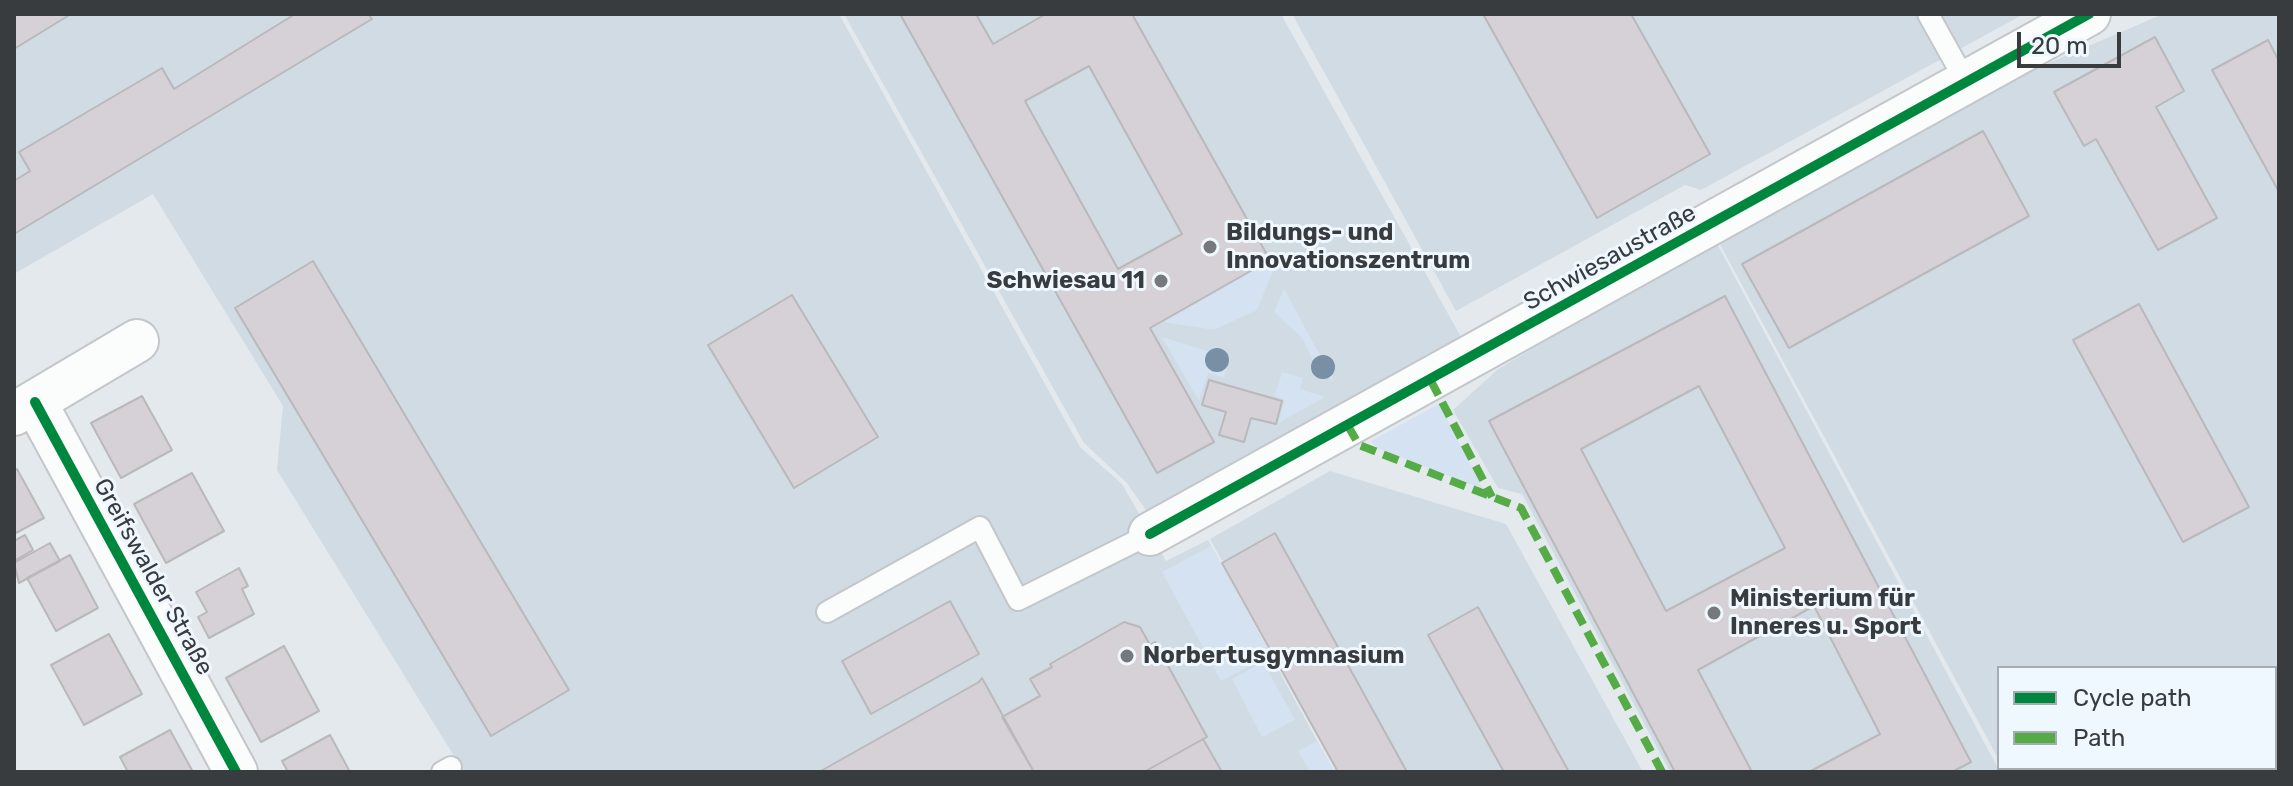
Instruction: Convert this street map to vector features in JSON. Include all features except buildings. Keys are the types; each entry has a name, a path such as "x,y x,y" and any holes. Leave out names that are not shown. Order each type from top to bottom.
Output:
{"street":[{"name":"Schwiesaustraße","path":"1150,534 2089,14"},
{"path":"24,408 137,341"},
{"name":"Greifswalder Straße","path":"24,408 236,772"}],"lane":[{"path":"1928,14 1966,82"},
{"path":"827,612 980,527 1018,600 1150,534"}],"shaded area":[{"path":"14,14 839,14 1080,447 1122,484 1166,561 1208,540 1334,772 472,772 462,769 277,470 283,406 153,194 14,274"},
{"path":"844,14 1281,14 1461,337 1150,516 1127,483 1084,443"},
{"path":"1292,14 2024,14 1701,190 1685,185 1456,311"},
{"path":"2163,14 2279,14 2277,759 2277,666 1997,666 1997,756 1716,237 1965,99"},
{"path":"1714,238 2000,772 1670,772 1522,494 1498,488 1453,410 1497,370"},
{"path":"1272,260 1275,266 1257,310 1214,330 1164,322"},
{"path":"1284,289 1334,381 1318,371 1302,338 1274,312"},
{"path":"1162,337 1230,358 1224,378 1208,373 1199,401"},
{"path":"1282,372 1303,378 1300,389 1325,397 1278,423 1285,400 1275,396"},
{"path":"1439,404 1483,489 1377,448 1371,441"},
{"path":"1330,471 1506,524 1643,772 1338,772 1210,539"},
{"path":"1211,546 1270,655 1221,681 1162,572"},
{"path":"1263,662 1295,720 1262,737 1232,679"},
{"path":"1317,741 1335,772 1310,772 1298,751"},
{"path":"2004,770 2252,770 2247,772"}],"marked path":[{"path":"1431,381 1492,497"},
{"path":"1348,426 1359,445 1521,508 1662,772"}],"cycle path":[{"path":"1150,534 2089,14"},
{"path":"35,402 236,772"}],"place":[{"name":"Bildungs- und Innovationszentrum","path":"1210,247"},
{"name":"Schwiesau 11","path":"1161,281"},
{"name":"Ministerium für Inneres u. Sport","path":"1714,613"},
{"name":"Norbertusgymnasium","path":"1127,656"}]}
